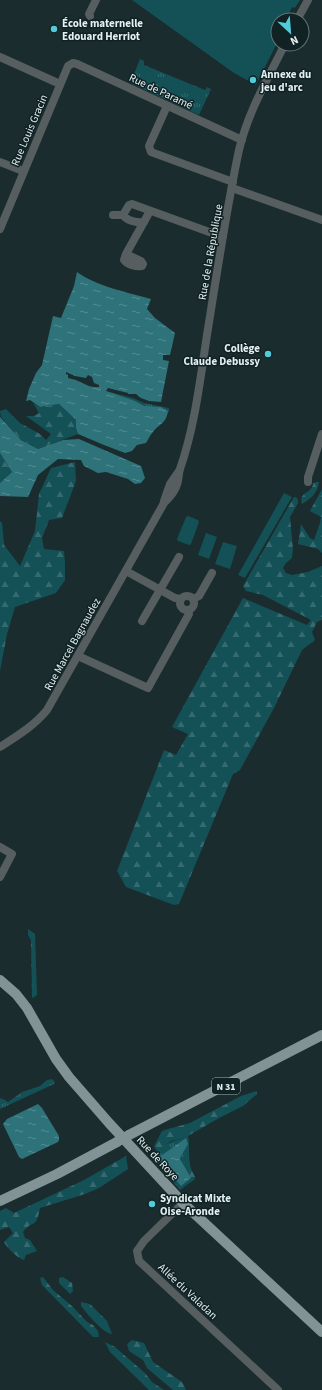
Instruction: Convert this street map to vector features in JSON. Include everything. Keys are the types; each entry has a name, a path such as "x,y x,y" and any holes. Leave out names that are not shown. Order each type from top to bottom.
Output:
{"main road":[{"name":"Rue de Roye","path":"0,980 16,994 27,1008 53,1055 69,1077 109,1123 183,1203 322,1332"},
{"name":"N 31","path":"0,1201 57,1174 322,1035"}],"street":[{"path":"90,16 96,0"},
{"path":"302,12 308,0"},
{"name":"Rue de la République","path":"146,535 164,503 175,490 178,483 179,471 190,438 223,238 242,140 262,88 281,52"},
{"path":"0,57 60,84"},
{"name":"Rue de Paramé","path":"71,64 77,64 242,140"},
{"name":"Rue Louis Gracin","path":"1,224 23,171 39,138 60,84 68,66 71,64"},
{"path":"167,106 149,146 151,152 322,220"},
{"path":"0,162 23,171"},
{"path":"123,215 129,205 132,204 223,238"},
{"path":"126,254 150,211"},
{"path":"113,214 123,215 125,218 138,223 144,222"},
{"path":"308,482 308,477 322,434"},
{"name":"Rue Marcel Bagnaudez","path":"0,747 26,731 40,719 47,710 146,535"},
{"path":"142,621 179,557"},
{"path":"126,570 175,598 181,599 187,596 193,599"},
{"path":"193,599 199,596 212,573"},
{"path":"181,599 181,606 188,610"},
{"path":"188,610 193,606 193,599"},
{"path":"78,656 148,688 189,614 188,610"},
{"path":"0,847 12,854 0,877"},
{"name":"Allée du Valadan","path":"183,1203 144,1241 137,1251 139,1261 278,1390"}],"green space":[{"path":"132,0 300,0 295,8 292,7 290,12 270,12 270,52 272,52 256,85 234,73"},
{"path":"140,59 144,61 144,65 205,90 207,87 211,89 199,115 132,84 131,82"},
{"path":"155,76 165,81 163,86 157,90 149,86 146,82 148,77"},
{"path":"171,81 178,86 171,99 165,94"},
{"path":"106,391 133,398 144,403 169,408 169,412 166,413 143,407"},
{"path":"33,403 40,407 59,404 76,420 78,434 38,449 20,439 1,417 0,411 6,409 20,423 40,434 46,440 51,434 26,416 34,416 39,413"},
{"path":"0,453 12,472 0,483"},
{"path":"75,462 76,481 62,518 49,520 42,538 44,549 64,551 65,580 56,593 15,607 7,634 0,671 0,521 2,523 4,545 20,566 35,531 39,494 51,468"},
{"path":"316,482 319,482 316,492 302,504 301,500 303,496"},
{"path":"322,489 322,553 318,549 298,544 301,524 310,538 314,540 321,517 310,511"},
{"path":"284,493 292,497 245,578 238,575"},
{"path":"294,497 298,500 298,503 290,517 293,549 292,558 283,568 286,573 292,575 308,572 322,566 322,620 317,622 312,632 315,640 302,650 274,708 240,770 233,774 179,904 174,905 126,887 117,871 164,750 176,755 188,734 172,727 243,598 307,625 311,620 263,595 246,591 243,586"},
{"path":"188,516 198,520 199,522 191,544 189,545 178,541 177,539 186,517"},
{"path":"206,533 217,537 209,559 198,555"},
{"path":"223,542 237,546 230,569 215,564"},
{"path":"28,929 35,934 37,995 33,998 31,940 28,935"},
{"path":"52,1079 55,1082 54,1084 0,1109 0,1098 8,1102 22,1092 40,1086 47,1080"},
{"path":"257,1091 257,1094 243,1106 188,1136 190,1166 195,1177 191,1178 186,1169 184,1159 184,1138 171,1141 157,1151 154,1146 162,1131 190,1123 241,1096"},
{"path":"184,1138 186,1148 184,1159 191,1178 195,1177 195,1179 180,1190 157,1163 155,1154 164,1145"},
{"path":"126,1156 128,1169 99,1188 40,1208 36,1222 26,1228 23,1232 25,1238 30,1240 37,1251 26,1255 24,1260 15,1255 4,1242 13,1233 9,1227 0,1230 0,1211 6,1208 14,1213 84,1180"},
{"path":"43,1277 53,1290 73,1307 87,1322 93,1325 98,1331 99,1337 93,1337 42,1285 40,1278"},
{"path":"63,1277 72,1283 73,1291 70,1294 59,1283 59,1278"},
{"path":"81,1302 90,1304 107,1321 112,1334 108,1333 95,1322 81,1306"},
{"path":"132,1340 144,1343 153,1362 182,1382 186,1390 173,1390 147,1368 143,1360 129,1351 127,1344"},
{"path":"105,1342 115,1347 145,1373 152,1382 164,1390 149,1390 110,1352"}],"water":[{"path":"77,272 94,282 151,299 147,309 155,318 175,333 170,355 163,355 163,360 169,361 161,402 149,401 136,394 128,394 108,388 106,391 135,401 144,406 161,407 168,411 164,421 152,433 146,443 137,445 132,451 125,453 78,434 76,420 59,404 40,407 30,400 26,401 29,389 36,373 42,365 53,316 61,318 74,286","holes":["66,372 75,376 86,378 88,375 92,377 94,383 99,385 99,387 90,386 68,378"]},
{"path":"0,417 21,440 38,449 63,440 79,439 141,466 145,478 141,483 135,484 128,479 106,472 98,473 84,466 81,460 58,459 38,475 28,497 0,496 0,483 12,472 0,453"},
{"path":"38,1104 59,1136 59,1140 58,1142 22,1159 19,1157 3,1124 7,1119"},
{"path":"186,1138 188,1144 180,1159 191,1178 181,1186 158,1158"}],"place":[{"name":"École maternelle Edouard Herriot","path":"54,29"},
{"name":"Annexe du jeu d'arc","path":"253,80"},
{"name":"Collège Claude Debussy","path":"268,354"},
{"name":"Syndicat Mixte Oise-Aronde","path":"152,1204"}]}
